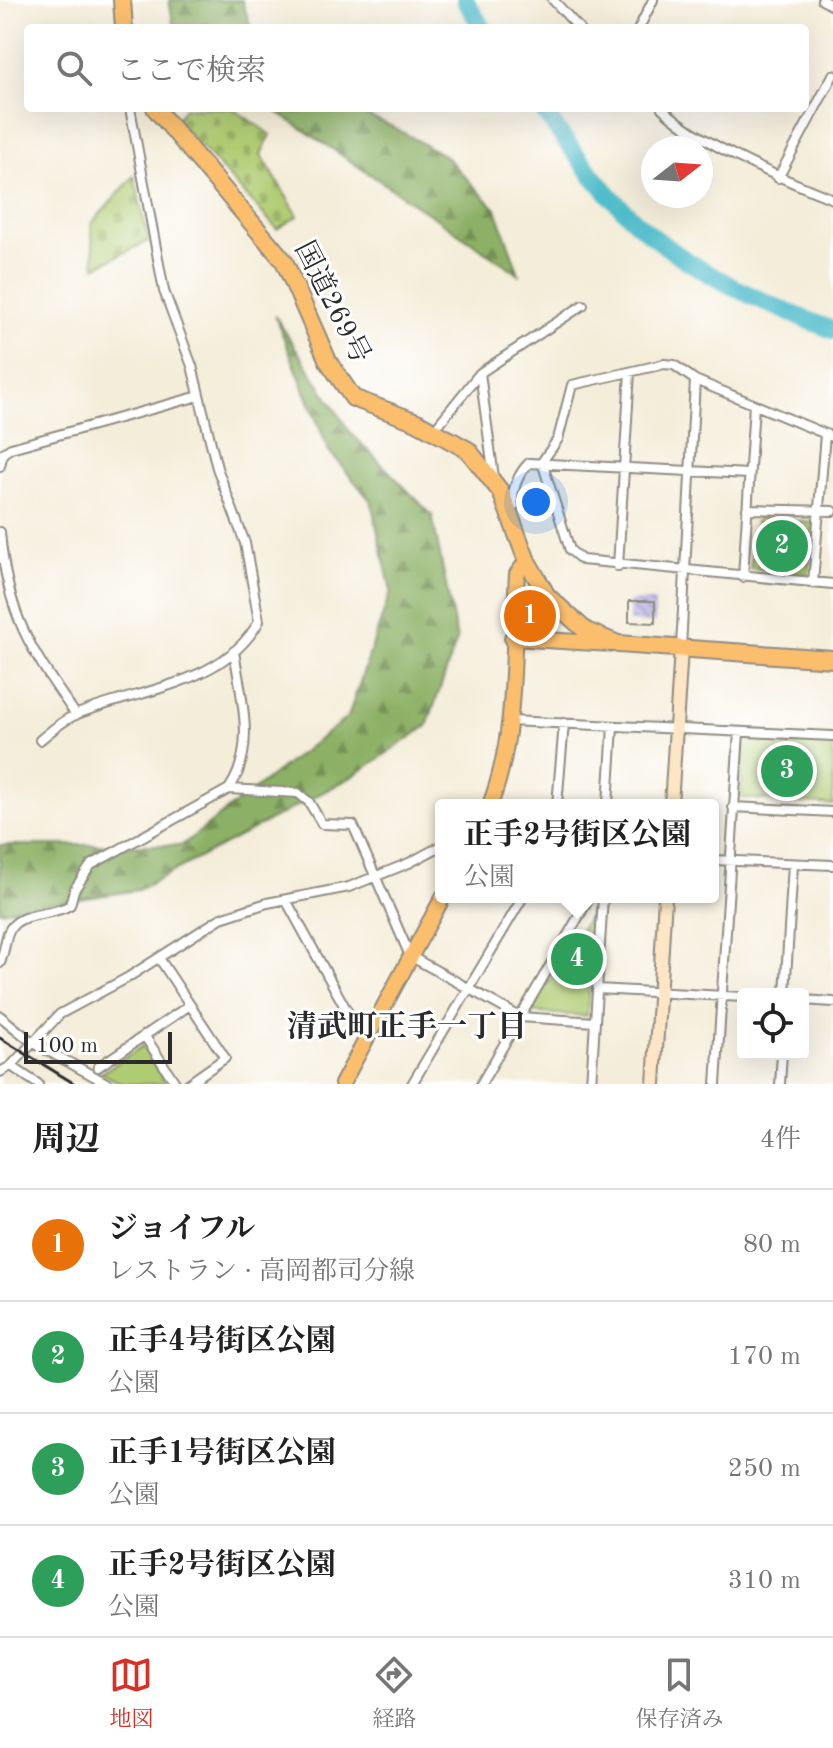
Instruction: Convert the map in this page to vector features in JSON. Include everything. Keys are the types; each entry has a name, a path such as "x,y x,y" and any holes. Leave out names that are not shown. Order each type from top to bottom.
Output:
{"highway":[{"path":"122,0 124,24"},
{"name":"国道269号","path":"158,112 284,261 328,361 353,398 434,430 468,450 495,483 527,561 547,596 586,631 618,644 833,659"}],"main road":[{"path":"492,799 510,721 517,574 527,561"},
{"path":"512,638 618,644"},
{"path":"342,1084 440,903"}],"street":[{"path":"553,0 575,24"},
{"path":"641,24 653,0"},
{"path":"822,0 833,6"},
{"path":"778,178 833,75"},
{"path":"40,740 76,715 200,672 234,651 253,632 259,621 245,543 217,468 192,366 164,291 131,112"},
{"path":"666,112 676,122 778,178 833,199"},
{"path":"434,430 480,373 583,305"},
{"path":"542,462 558,439 572,385 674,365 695,380 829,436 818,511 813,583"},
{"path":"618,566 630,372"},
{"path":"480,373 495,483"},
{"path":"671,799 695,380"},
{"path":"0,466 3,453 11,448 199,396"},
{"path":"743,577 754,405"},
{"path":"542,462 570,550 582,560 618,566 833,584"},
{"path":"527,561 512,498 522,470 529,463 749,474"},
{"path":"747,509 833,511"},
{"path":"0,532 8,589 19,627 37,660 76,715"},
{"path":"0,963 9,929 20,919 60,912 70,905 74,890 91,865 229,789 241,771 246,753 234,651"},
{"path":"510,721 833,736"},
{"path":"558,799 564,723"},
{"path":"608,799 613,726"},
{"path":"716,1084 739,732"},
{"path":"229,789 298,793 309,802 322,824 353,825 410,956 520,1017 595,1022"},
{"path":"733,807 833,812"},
{"path":"0,1072 11,1066 60,1014 239,910 349,887 435,849"},
{"path":"719,860 833,865"},
{"path":"785,988 793,864"},
{"path":"286,900 352,1020 368,1032"},
{"path":"412,1084 520,903"},
{"path":"481,1084 586,903"},
{"path":"591,1084 603,903"},
{"path":"654,1084 665,903"},
{"path":"159,958 225,1058 188,1084"},
{"path":"597,989 737,997"},
{"path":"809,1000 833,1002"},
{"path":"98,1067 190,1005"},
{"path":"0,1016 32,1042 108,1084"},
{"path":"144,1035 176,1084"},
{"path":"780,1084 782,1060"},
{"path":"11,1066 38,1084"}],"green space":[{"path":"169,0 242,0 250,24 173,24"},
{"path":"181,112 238,112 271,135 261,154 298,216 277,229 176,120"},
{"path":"277,112 357,112 393,127 445,156 496,209 519,274"},
{"path":"134,176 149,241 95,267 91,224"},
{"path":"275,316 350,432 432,515 457,640 427,726 352,777 138,890 0,911 0,845 182,845 348,717 391,591 371,501 329,451"},
{"path":"757,517 813,523 809,574 750,568"},
{"path":"743,740 833,744 833,805 741,798"},
{"path":"595,906 587,1016 530,1012"},
{"path":"143,1046 166,1084 123,1084 101,1073"}],"building":[{"path":"629,601 655,601 655,623 629,622"},
{"path":"525,606 542,607 541,630 525,629"}],"waterway":[{"path":"465,0 480,24"},
{"path":"544,112 610,195 656,239 703,271 833,330"}],"railway":[{"path":"0,1038 75,1084"}],"place":[{"name":"正手4号街区公園","path":"782,546"},
{"name":"ジョイフル","path":"530,616"},
{"name":"正手1号街区公園","path":"787,771"},
{"name":"正手2号街区公園","path":"577,959"}],"district":[{"name":"清武町正手一丁目","path":"407,1028"}]}
